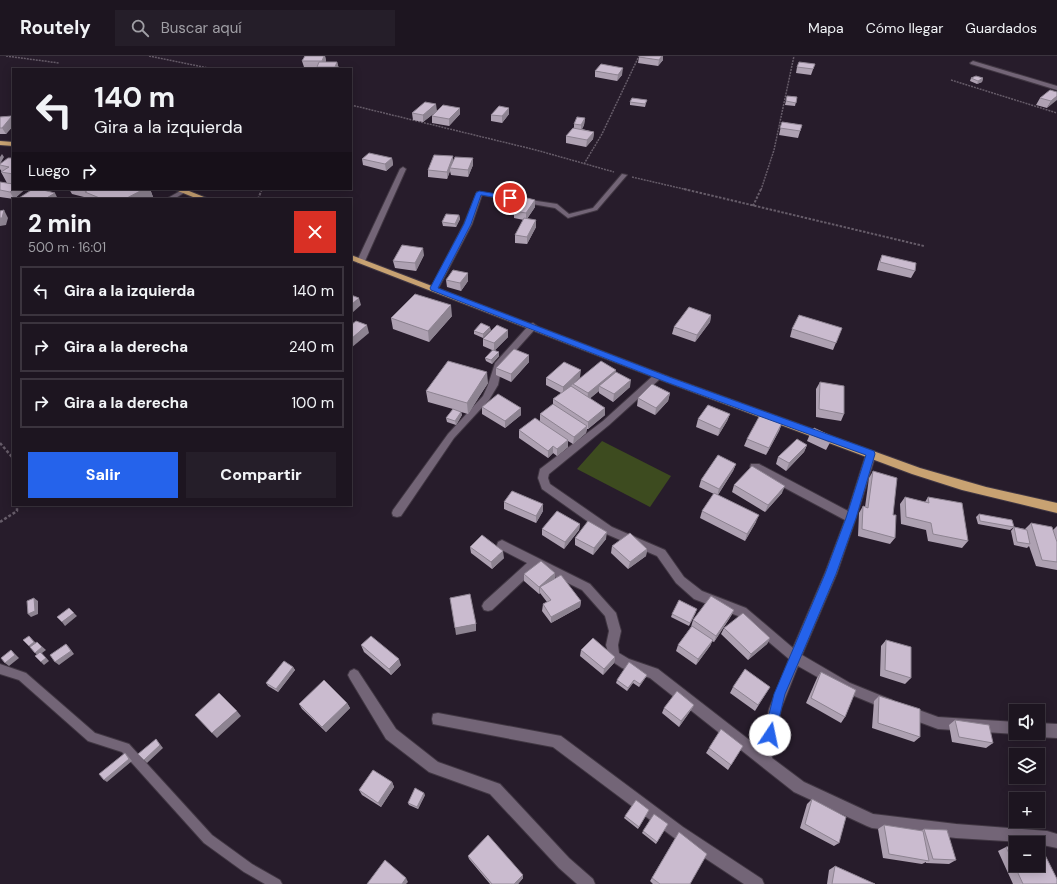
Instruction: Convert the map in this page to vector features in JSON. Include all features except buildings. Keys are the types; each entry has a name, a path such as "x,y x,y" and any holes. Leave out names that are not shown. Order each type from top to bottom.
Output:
{"highway":[{"path":"0,143 12,144"},
{"path":"181,190 202,198"},
{"path":"356,259 533,326 658,376 892,463 973,488 1057,508"}],"street":[{"path":"973,63 1057,88"},
{"path":"356,259 403,169"},
{"path":"434,288 468,224 479,193 557,206 568,216 595,209 624,175"},
{"path":"170,198 181,190"},
{"path":"397,512 451,436 486,398 493,385 498,365 533,326"},
{"path":"658,376 606,423 544,472 542,478 546,486 608,530 661,553 680,580 698,595 742,612 796,658 846,687 938,723 1009,728"},
{"path":"765,761 775,709 851,518 871,454"},
{"path":"754,467 851,518"},
{"path":"502,545 586,587 610,613 615,631 612,646 614,656 626,664 654,673 799,787 872,821 956,831 1047,838 1057,841"},
{"path":"488,606 535,562"},
{"path":"354,675 391,734 434,767 496,789 564,863 588,884"},
{"path":"438,719 556,741 678,832 757,884"},
{"path":"1045,730 1057,731"}],"lane":[{"path":"0,669 22,676 92,737 125,748 208,839 248,868 276,884"}],"path":[{"path":"6,56 59,64"},
{"path":"149,56 208,68"},
{"path":"584,164 602,134 616,101 639,56"},
{"path":"753,206 760,192 774,150 794,56"},
{"path":"950,80 1057,113"},
{"path":"352,105 412,122 536,150 624,175 924,246"},
{"path":"0,443 12,457"},
{"path":"0,522 17,511 17,506"}],"green space":[{"path":"602,441 671,476 650,507 577,469"}],"route":[{"path":"510,198 479,193 468,224 434,288 669,380 871,454 851,518 830,574 780,694 775,709 770,735"}]}
